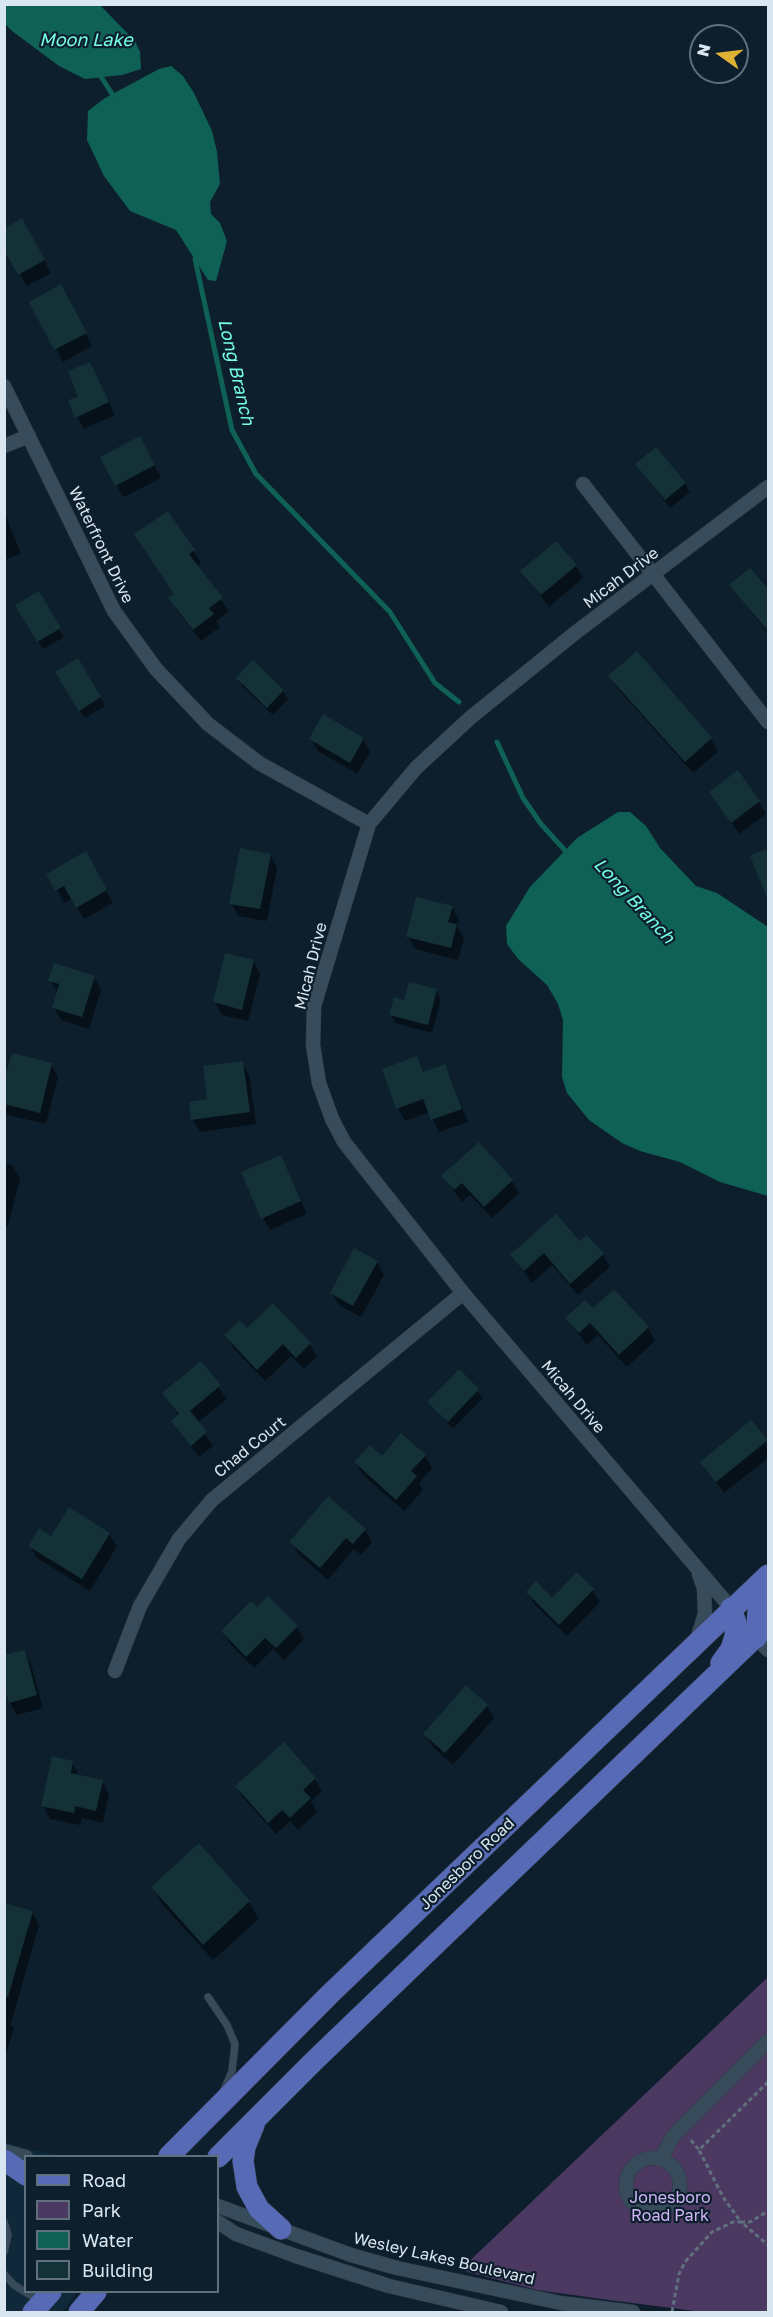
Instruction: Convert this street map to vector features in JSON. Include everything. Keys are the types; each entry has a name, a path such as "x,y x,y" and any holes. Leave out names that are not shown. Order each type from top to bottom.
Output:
{"main road":[{"name":"Jonesboro Road","path":"171,2155 330,1994 768,1575"},
{"path":"219,2156 705,1686 764,1638 758,1611 768,1582"},
{"path":"705,1686 731,1649 736,1623 731,1608"},
{"path":"258,2117 245,2147 244,2174 247,2187 259,2209 281,2229"},
{"path":"4,2160 24,2174"},
{"path":"79,2313 95,2293"}],"street":[{"name":"Waterfront Drive","path":"4,386 114,611 156,669 208,724 259,763 369,824"},
{"path":"4,446 29,436"},
{"path":"583,484 768,722"},
{"name":"Micah Drive","path":"731,1608 463,1293 344,1142 332,1119 319,1083 313,1045 314,1006 369,824 416,768 470,718 574,633 768,487"},
{"name":"Chad Court","path":"115,1671 146,1596 179,1539 212,1500 463,1293"},
{"path":"695,1644 705,1614 704,1588 696,1566"},
{"path":"661,2159 673,2136 768,2041"},
{"path":"4,2151 24,2156"},
{"path":"661,2159 675,2169 680,2186 679,2194 674,2202 660,2212 642,2210 634,2205 626,2189 629,2172 643,2160 661,2159"},
{"name":"Wesley Lakes Boulevard","path":"219,2206 397,2268 561,2303 633,2313"},
{"path":"219,2223 246,2237 367,2279 430,2298 501,2313"}],"lane":[{"path":"208,1997 227,2025 235,2044 232,2071 216,2109"},
{"path":"4,2222 8,2235 4,2252"},
{"path":"4,2274 14,2285 24,2290"},
{"path":"29,2293 43,2300"}],"path":[{"path":"768,2082 699,2150 728,2206 741,2222 768,2245"},
{"path":"672,2313 679,2274 688,2257 712,2232 733,2222 750,2222 768,2211"}],"shaded area":[{"path":"5,2143 56,2155 24,2155 24,2293 77,2293 62,2312 5,2312"}],"green space":[{"name":"Jonesboro Road Park","path":"768,1977 768,2312 703,2312 609,2300 537,2290 460,2270"}],"water":[{"name":"Moon Lake","path":"5,4 100,5 135,41 140,52 141,69 122,75 85,79 59,66 12,31 5,24"},
{"path":"171,66 183,76 194,93 212,131 217,152 220,184 210,202 211,214 220,223 227,241 216,281 208,280 176,230 130,211 104,176 87,140 88,111 105,98 159,69"},
{"path":"618,812 630,812 646,826 660,848 696,886 717,893 768,927 768,1196 720,1182 680,1162 640,1151 622,1143 589,1120 567,1093 562,1077 563,1020 558,1004 547,985 518,959 507,944 506,926 530,887 577,838"}],"building":[{"path":"22,218 45,260 18,275 4,250 4,229"},
{"path":"61,284 87,333 54,350 29,302"},
{"path":"90,362 109,402 75,418 68,400 78,397 68,371"},
{"path":"140,436 155,465 115,486 100,457"},
{"path":"656,447 686,483 665,500 635,464"},
{"path":"168,511 195,550 189,554 223,598 209,608 214,614 193,630 168,598 174,594 134,534"},
{"path":"556,541 577,565 541,595 520,571"},
{"path":"750,568 768,589 768,631 729,585"},
{"path":"39,591 61,628 37,642 15,605"},
{"path":"637,651 712,738 685,762 608,676"},
{"path":"78,658 101,697 79,711 55,672"},
{"path":"253,660 284,690 267,708 236,678"},
{"path":"323,714 364,738 350,763 309,739"},
{"path":"738,770 760,801 731,823 709,792"},
{"path":"240,848 271,854 260,909 229,904"},
{"path":"768,848 768,900 750,856"},
{"path":"86,851 107,890 76,908 64,886 55,891 46,874"},
{"path":"416,897 453,906 448,922 457,924 451,948 406,937"},
{"path":"225,953 254,960 242,1010 213,1002"},
{"path":"54,963 95,976 82,1017 52,1008 59,984 48,981"},
{"path":"409,982 437,989 428,1025 389,1015 394,997 404,1000"},
{"path":"12,1053 52,1063 40,1113 4,1104 4,1081"},
{"path":"417,1056 423,1072 445,1064 462,1109 431,1120 423,1099 396,1109 382,1069"},
{"path":"243,1061 250,1112 191,1120 189,1102 207,1099 203,1066"},
{"path":"479,1142 513,1180 484,1207 462,1183 454,1190 441,1176"},
{"path":"281,1155 301,1201 261,1219 241,1172"},
{"path":"556,1214 580,1241 587,1235 604,1254 570,1284 544,1253 524,1271 510,1255"},
{"path":"354,1248 378,1261 353,1306 330,1293"},
{"path":"614,1289 649,1327 619,1355 590,1323 579,1333 565,1318 585,1300 593,1308"},
{"path":"273,1303 311,1343 296,1358 283,1344 257,1370 224,1335 240,1320 247,1328"},
{"path":"201,1361 221,1385 190,1411 207,1432 191,1446 171,1421 179,1414 162,1393"},
{"path":"459,1369 479,1389 448,1422 427,1402"},
{"path":"751,1420 768,1440 716,1482 700,1462"},
{"path":"401,1433 426,1455 411,1471 417,1476 396,1500 354,1462 370,1445 382,1456"},
{"path":"328,1496 366,1529 353,1544 346,1538 320,1568 289,1542"},
{"path":"69,1507 110,1533 82,1579 28,1546 39,1528 51,1536"},
{"path":"577,1572 594,1589 559,1625 526,1592 536,1581 552,1598"},
{"path":"268,1596 298,1626 276,1648 265,1638 246,1657 221,1631 251,1601 257,1607"},
{"path":"25,1650 37,1695 9,1703 4,1688 4,1655"},
{"path":"466,1685 488,1705 445,1753 423,1734"},
{"path":"284,1742 316,1778 303,1790 311,1798 290,1818 282,1810 268,1823 235,1786"},
{"path":"52,1756 73,1761 71,1773 103,1780 96,1811 75,1806 74,1813 41,1806"},
{"path":"199,1843 250,1901 203,1945 151,1887"},
{"path":"4,1903 33,1911 8,1997 4,1996"}],"waterway":[{"name":"Long Branch","path":"98,72 116,100"},
{"name":"Long Branch","path":"195,259 232,430 256,474 390,612 435,683 459,702"},
{"name":"Long Branch","path":"497,742 523,798 541,824 570,856"}]}
